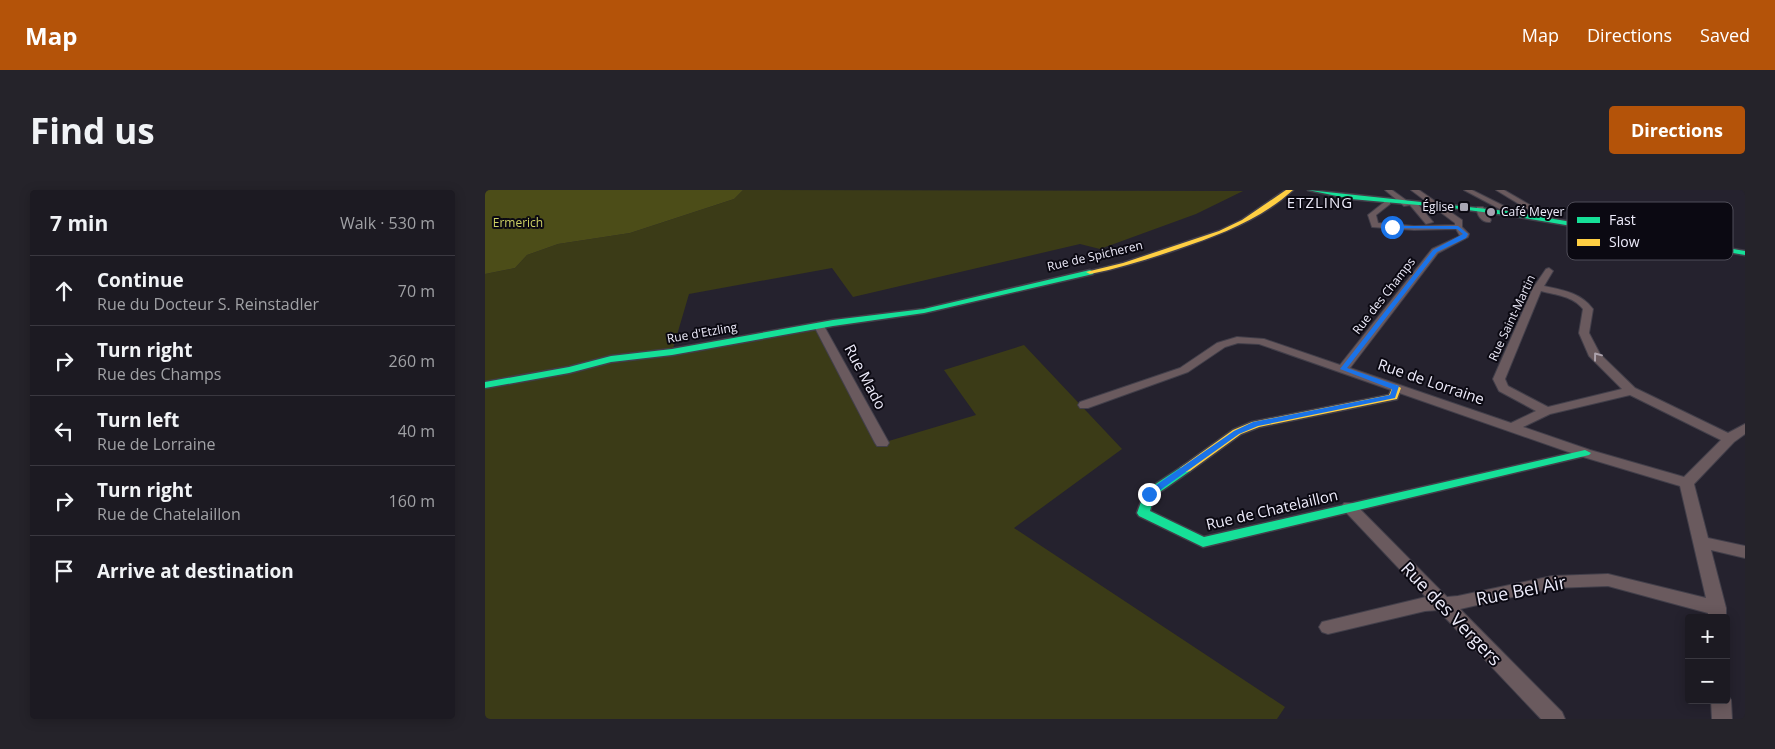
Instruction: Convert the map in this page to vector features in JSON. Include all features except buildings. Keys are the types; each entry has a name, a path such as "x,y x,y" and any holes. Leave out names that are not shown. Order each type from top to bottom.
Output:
{"street":[{"name":"Rue de Spicheren","path":"924,311 1140,261 1221,232 1244,221 1290,190"},
{"path":"1311,190 1338,196 1387,202 1480,209 1567,222"},
{"path":"1389,190 1410,204 1429,222"},
{"path":"1387,202 1372,215 1375,225 1414,228 1458,227 1459,222 1414,190"},
{"path":"1467,190 1513,213"},
{"path":"1499,190 1550,219"},
{"path":"1480,209 1483,217 1487,220"},
{"name":"Rue des Champs","path":"1343,369 1435,251 1464,237 1465,234 1458,227"},
{"name":"Rue Saint-Martin","path":"1546,411 1503,388 1499,379 1538,288 1549,271"},
{"path":"1538,288 1576,297 1584,303 1588,309 1584,333 1595,356 1631,391 1729,439"},
{"name":"Rue d'Etzling","path":"485,385 569,370 611,359 672,352 819,326 924,311"},
{"name":"Rue Mado","path":"819,326 882,443"},
{"name":"Rue de Lorraine","path":"1084,405 1184,370 1221,345 1237,340 1260,341 1585,453 1687,483"},
{"name":"Rue de Chatelaillon","path":"1396,388 1393,397 1256,424 1237,432 1149,494 1143,513 1203,542 1585,453"},
{"path":"1512,428 1546,411 1631,391"},
{"path":"1717,613 1687,483 1729,439 1745,428"},
{"name":"Rue des Vergers","path":"1349,507 1555,719"},
{"path":"1702,542 1745,552"},
{"name":"Rue Bel Air","path":"1328,627 1425,604 1458,603 1552,582 1608,580 1717,613"},
{"path":"1721,704 1722,719"}],"shaded area":[{"path":"743,190 1243,191 1196,214 1100,249 1080,244 853,297 832,268 689,294 672,352 819,326 882,443 976,415 944,370 1024,345 1122,449 1014,528 1285,707 1277,719 485,719 485,274 515,268 527,255 558,244 630,233 734,199"}],"green space":[{"name":"Ermerich","path":"485,190 743,190 734,199 630,233 558,244 527,255 515,268 485,274"}],"traffic: fast":[{"path":"1311,190 1351,197 1452,206 1567,222"},
{"path":"1733,251 1745,253"},
{"path":"485,385 569,370 611,359 672,352 833,323 924,311 1090,272"},
{"path":"1186,468 1149,494 1143,513 1203,542 1585,453"}],"traffic: slow":[{"path":"1090,272 1125,265 1221,232 1244,221 1290,190"},
{"path":"1186,468 1237,432 1256,424 1393,397 1396,388"}],"place":[{"name":"Église","path":"1464,207"},
{"name":"Café Meyer","path":"1491,212"}],"district":[{"name":"ETZLING","path":"1320,203"}],"route":[{"path":"1149,494 1237,432 1256,424 1393,397 1396,388 1343,369 1435,251 1464,237 1465,234 1458,227 1392,227"}]}
